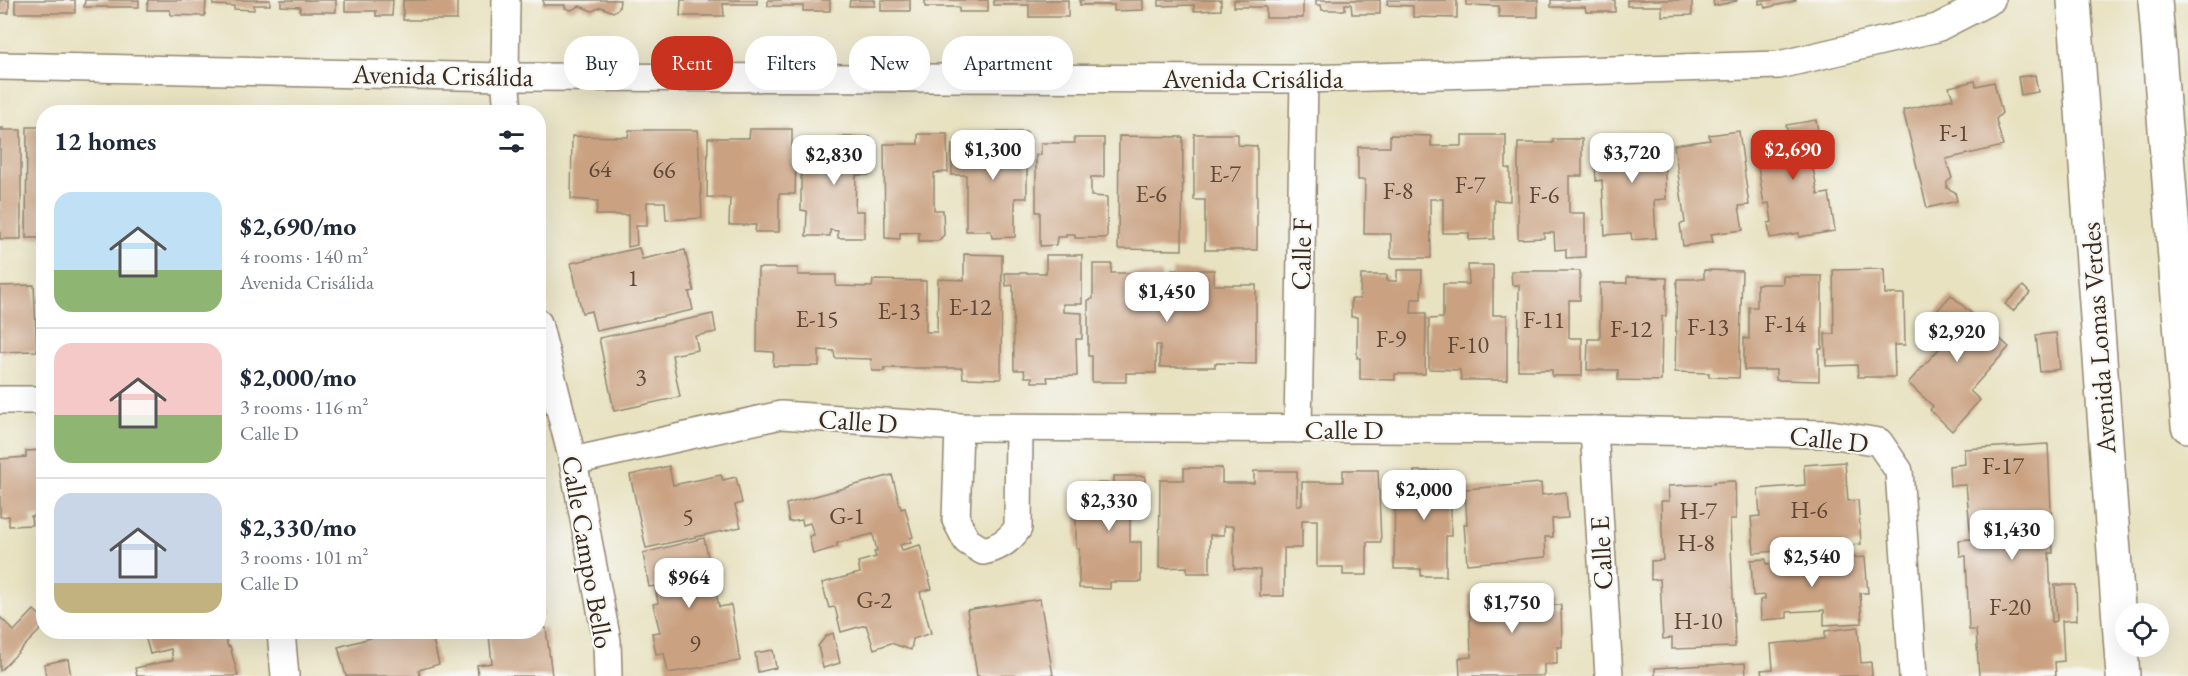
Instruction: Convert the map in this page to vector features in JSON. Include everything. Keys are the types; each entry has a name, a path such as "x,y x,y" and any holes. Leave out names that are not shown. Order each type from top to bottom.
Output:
{"main road":[{"name":"Avenida Lomas Verdes","path":"2074,0 2123,676"},
{"path":"2155,0 2188,426"}],"street":[{"path":"506,0 505,77 507,105"},
{"name":"Avenida Crisálida","path":"0,66 505,77 1304,79 1779,65 1937,28 1991,0"},
{"name":"Calle F","path":"1298,429 1304,79"},
{"name":"Calle Campo Bello","path":"546,355 573,461 607,641 608,676"},
{"path":"0,400 36,400"},
{"name":"Calle D","path":"573,461 781,415 959,427 1594,430 1830,434 1879,442 1899,471 1913,676"},
{"path":"959,427 956,520 967,541 983,551 994,549 1004,543 1018,528 1019,428"},
{"name":"Calle E","path":"1594,430 1609,676"},
{"path":"282,639 285,676"}],"building":[{"path":"0,0 9,0 9,13 0,13"},
{"path":"15,0 75,0 75,13 15,13"},
{"path":"85,0 139,0 139,7 84,7"},
{"path":"148,0 206,0 205,16 171,15 170,10 147,10"},
{"path":"213,0 270,0 270,5 254,5 254,10 234,9 234,6 213,5"},
{"path":"281,0 336,0 336,12 300,12 300,7 281,6"},
{"path":"345,0 393,0 392,16 376,16 376,11 345,11"},
{"path":"403,0 457,0 457,20 403,20"},
{"path":"543,0 620,0 619,8 613,12 601,7 592,11 580,6 571,10 565,8 565,5 543,5"},
{"path":"681,0 757,0 757,4 723,4 724,16 680,16"},
{"path":"768,0 830,0 830,11 803,11 803,6 768,6"},
{"path":"850,0 875,0 875,6 849,6"},
{"path":"881,0 910,0 910,11 881,11"},
{"path":"925,0 988,0 988,12 959,12 959,7 925,7"},
{"path":"994,0 1068,0 1068,17 1029,17 1029,5 994,5"},
{"path":"1080,0 1143,0 1143,10 1114,11 1114,5 1080,5"},
{"path":"1159,0 1221,0 1221,10 1194,11 1194,5 1159,6"},
{"path":"1234,0 1303,0 1303,18 1266,18 1266,7 1234,7"},
{"path":"1316,0 1380,0 1380,14 1352,14 1351,4 1345,4 1345,10 1322,10 1321,5 1316,5"},
{"path":"1388,0 1457,0 1457,18 1413,17 1413,6 1387,5"},
{"path":"1466,0 1538,0 1538,17 1499,17 1499,6 1466,5"},
{"path":"1551,0 1615,0 1615,12 1586,12 1585,7 1551,7"},
{"path":"1627,0 1692,0 1692,15 1662,16 1662,6 1627,6"},
{"path":"1713,0 1737,0 1737,1 1714,6"},
{"path":"1759,0 1796,1 1765,8 1764,3 1759,4"},
{"path":"2035,75 2038,92 2021,95 2018,77"},
{"path":"1975,81 1976,86 1994,82 2002,113 1996,119 2003,146 1946,159 1952,178 1947,182 1947,188 1955,192 1957,201 1927,208 1903,110 1953,99 1949,87"},
{"path":"1816,120 1823,156 1811,158 1818,195 1829,193 1835,231 1799,237 1799,233 1770,238 1768,223 1772,222 1769,203 1764,204 1755,148 1758,148 1756,136 1787,130 1786,125"},
{"path":"27,127 36,127 36,238 26,238"},
{"path":"0,128 3,128 2,130 21,130 21,239 0,239"},
{"path":"750,129 792,129 792,160 796,160 795,194 779,194 779,232 755,232 756,225 729,225 730,198 707,197 708,138 749,138"},
{"path":"629,130 698,130 702,218 666,220 665,202 647,202 647,226 636,226 637,245 628,247 628,215 596,215 598,201 571,199 572,136 628,137"},
{"path":"1739,131 1749,205 1739,206 1743,230 1711,234 1713,242 1683,246 1680,224 1685,223 1674,145 1710,140 1709,135"},
{"path":"990,132 1027,132 1027,198 1015,198 1015,237 992,238 991,231 966,231 966,175 952,175 952,144 990,144"},
{"path":"918,134 947,134 948,172 934,173 934,210 943,210 944,235 938,241 919,241 919,232 900,233 900,239 885,238 884,144 918,144"},
{"path":"1194,134 1238,134 1238,145 1257,146 1257,250 1205,250 1205,200 1194,200"},
{"path":"1663,134 1666,199 1654,200 1656,238 1632,240 1631,233 1605,235 1602,180 1596,181 1594,149 1619,148 1619,136"},
{"path":"1390,135 1431,136 1431,146 1462,146 1462,135 1506,135 1506,168 1510,169 1510,201 1494,200 1494,239 1469,240 1469,233 1443,233 1443,199 1430,199 1431,258 1391,258 1391,234 1364,234 1365,180 1358,180 1358,147 1390,147"},
{"path":"1119,136 1183,137 1182,250 1118,249"},
{"path":"839,137 870,137 870,175 856,175 855,211 864,211 864,238 838,238 838,231 830,230 830,236 806,236 807,211 801,210 801,154 806,154 806,141 840,141"},
{"path":"1074,138 1104,138 1104,177 1091,177 1091,196 1107,197 1107,238 1075,238 1075,234 1066,234 1066,237 1057,237 1056,245 1040,246 1040,212 1036,212 1036,155 1041,155 1041,143 1075,143"},
{"path":"1553,139 1582,139 1582,176 1569,176 1569,213 1585,213 1585,257 1566,258 1566,249 1555,250 1554,233 1544,233 1544,238 1518,239 1518,143 1553,143"},
{"path":"639,248 642,259 685,250 694,291 689,292 693,310 596,331 591,311 582,313 571,263"},
{"path":"964,254 1002,255 1001,379 963,378 962,368 884,368 884,371 872,371 871,359 835,358 834,351 819,350 819,366 773,366 774,352 757,351 758,268 798,268 798,275 836,275 836,286 872,287 873,280 926,281 926,332 937,332 938,279 964,280"},
{"path":"1046,255 1082,255 1082,304 1063,304 1063,312 1082,313 1082,339 1076,339 1077,376 1047,377 1048,382 1032,382 1032,377 1025,377 1024,370 1014,370 1013,285 1006,286 1005,273 1046,273"},
{"path":"1093,264 1112,264 1111,273 1161,273 1161,304 1172,304 1172,270 1214,270 1214,285 1256,285 1256,364 1215,363 1215,367 1160,367 1160,345 1156,345 1156,373 1126,373 1126,382 1092,382 1092,356 1088,356 1088,300 1093,299"},
{"path":"1468,265 1493,265 1493,315 1507,315 1507,380 1461,380 1460,370 1429,369 1429,319 1443,318 1443,284 1469,284"},
{"path":"1884,269 1885,294 1904,294 1905,345 1894,345 1895,377 1858,377 1857,365 1826,366 1825,334 1834,334 1833,270"},
{"path":"1397,270 1422,270 1421,299 1412,299 1411,313 1426,313 1425,374 1395,374 1395,380 1360,379 1360,358 1357,358 1357,317 1351,317 1351,299 1360,299 1361,275 1387,275 1387,281 1397,281"},
{"path":"1704,270 1742,271 1739,378 1709,377 1709,373 1675,372 1677,279 1704,279"},
{"path":"1511,271 1580,271 1580,300 1569,300 1569,338 1582,338 1582,376 1552,376 1552,370 1518,370 1519,285 1512,285"},
{"path":"1783,276 1822,276 1822,349 1819,349 1819,381 1776,380 1776,370 1744,370 1744,338 1749,339 1749,307 1757,307 1757,284 1783,284"},
{"path":"1627,277 1667,278 1666,316 1662,316 1661,381 1618,380 1618,370 1587,370 1588,339 1600,339 1600,283 1627,283"},
{"path":"34,285 36,351 0,352 0,286"},
{"path":"2023,286 2030,293 2013,311 2005,304"},
{"path":"1951,295 2009,347 1970,391 1980,400 1952,431 1930,410 1933,406 1908,383 1947,340 1927,322"},
{"path":"713,314 716,332 695,336 698,350 672,355 680,397 614,411 599,338"},
{"path":"2056,333 2060,369 2040,372 2036,335"},
{"path":"2048,444 2053,553 2049,553 2052,622 2057,621 2055,585 2076,585 2077,620 2062,621 2064,661 2055,662 2056,676 1979,676 1976,630 1969,630 1966,556 1960,556 1959,540 1971,539 1966,485 1950,486 1949,466 1965,464 1964,449"},
{"path":"36,450 36,516 31,516 32,525 9,526 9,516 0,517 0,459 26,457 26,451"},
{"path":"1845,462 1848,501 1858,500 1861,544 1754,553 1751,517 1760,516 1758,489 1805,485 1804,465"},
{"path":"669,466 673,485 721,475 723,480 736,477 742,503 735,505 741,527 646,548 630,475"},
{"path":"1184,468 1222,468 1222,483 1254,483 1254,471 1297,471 1297,505 1302,505 1302,482 1343,482 1343,470 1378,470 1381,542 1367,542 1367,575 1343,575 1343,567 1317,567 1317,520 1302,520 1302,548 1284,548 1284,596 1260,596 1260,570 1234,569 1234,526 1224,526 1224,535 1210,535 1210,573 1187,573 1187,567 1159,568 1160,480 1184,480"},
{"path":"1414,471 1457,471 1457,505 1451,505 1451,536 1446,536 1446,576 1421,576 1421,569 1394,569 1395,482 1414,482"},
{"path":"892,475 901,509 905,508 913,537 910,538 911,542 900,545 902,550 920,545 932,589 920,592 931,633 913,639 911,650 891,643 874,649 866,625 841,632 835,607 829,608 822,583 860,573 858,562 876,557 873,534 837,543 837,547 813,554 809,536 814,535 810,523 803,525 802,520 789,522 786,504"},
{"path":"1114,476 1145,476 1144,514 1130,514 1130,542 1141,542 1141,582 1110,582 1110,589 1079,588 1076,491 1080,491 1080,483 1114,483"},
{"path":"1735,481 1736,519 1730,519 1735,647 1672,649 1672,638 1663,639 1660,579 1651,580 1651,561 1663,560 1661,501 1669,501 1668,486"},
{"path":"1541,483 1542,495 1566,492 1568,518 1552,519 1553,537 1545,537 1546,557 1467,564 1464,524 1467,524 1465,489"},
{"path":"704,538 719,607 731,605 740,661 668,673 664,653 656,654 652,633 660,632 653,604 658,603 655,586 649,587 643,553"},
{"path":"1865,557 1868,593 1860,593 1862,623 1824,625 1824,610 1787,612 1787,618 1761,620 1760,600 1765,599 1765,595 1753,596 1751,560 1766,559 1766,564"},
{"path":"1550,590 1550,605 1561,605 1562,647 1557,647 1557,664 1544,664 1544,676 1460,676 1459,658 1471,657 1469,593"},
{"path":"1040,599 1053,675 977,676 967,610"},
{"path":"34,610 36,612 36,634 0,671 0,617 14,631"},
{"path":"1858,627 1861,663 1871,662 1872,676 1762,676 1761,670 1773,669 1771,644 1825,639 1825,631"},
{"path":"546,628 552,676 478,676 477,665 492,663 489,639 546,639"},
{"path":"833,633 840,663 823,668 818,646 826,636"},
{"path":"146,639 226,639 238,676 137,676 135,668 173,660 171,649 150,654"},
{"path":"367,639 433,639 439,664 419,670 420,676 346,676 338,647"},
{"path":"773,650 776,668 758,672 755,653"},
{"path":"68,659 71,676 46,676 44,664"},
{"path":"1745,663 1746,676 1655,676 1655,668"}]}
